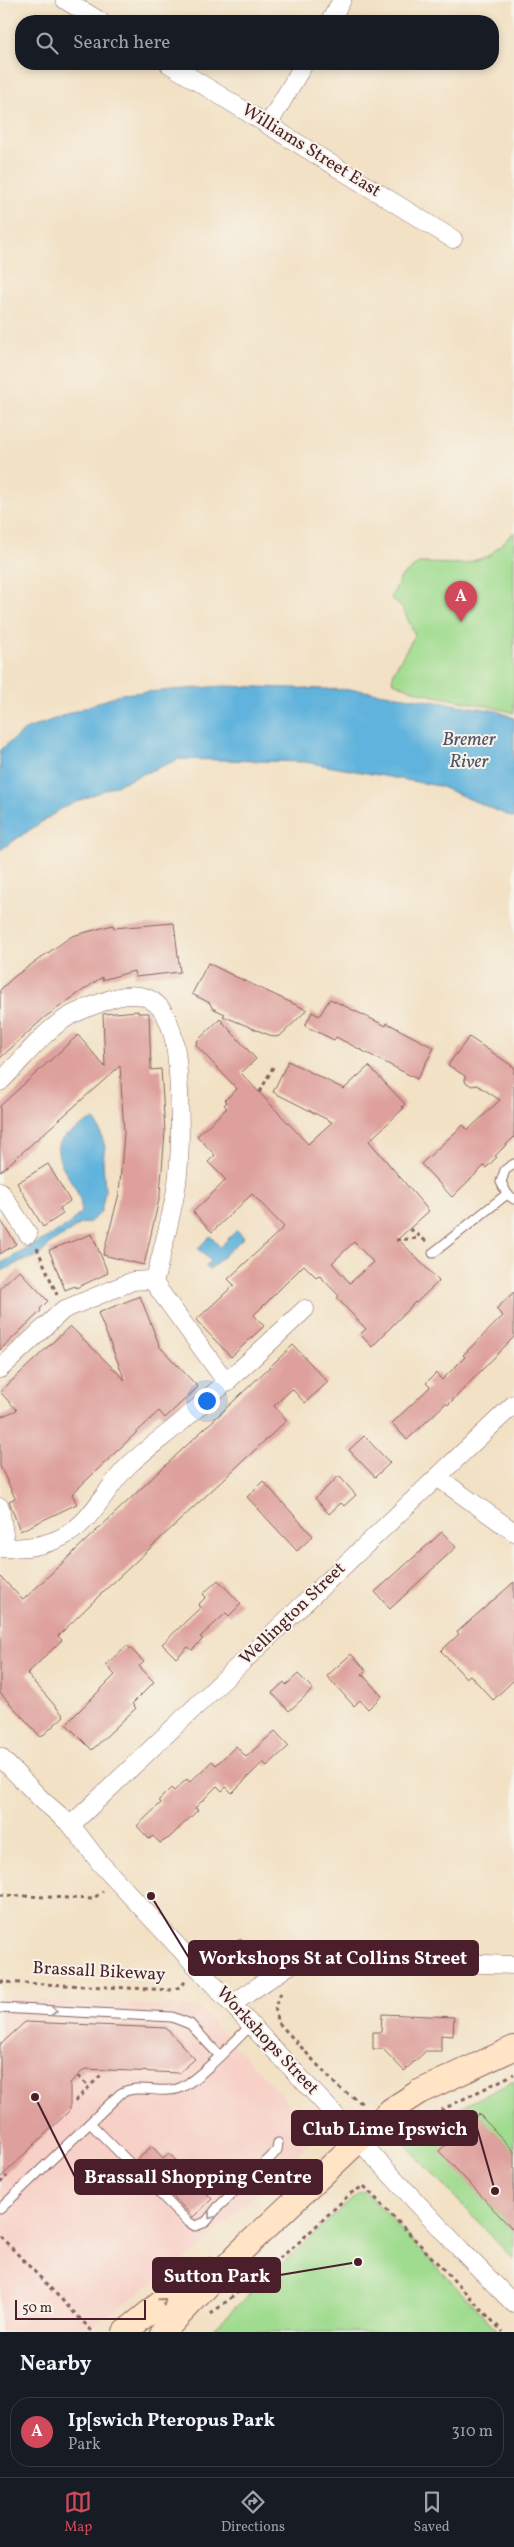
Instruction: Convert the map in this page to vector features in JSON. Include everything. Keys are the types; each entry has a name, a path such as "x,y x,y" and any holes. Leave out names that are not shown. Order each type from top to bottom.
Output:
{"main road":[{"path":"163,2332 240,2252 391,2110 419,2092 514,2048"},
{"path":"125,2332 178,2289 240,2252"}],"street":[{"path":"65,0 90,15"},
{"path":"333,15 342,0"},
{"name":"Williams Street East","path":"179,70 453,239"},
{"path":"268,125 300,70"},
{"path":"0,1082 68,1017 107,1000 127,995 146,996 166,1014 172,1029 178,1071 180,1144 174,1200 154,1283"},
{"path":"0,1190 31,1239"},
{"path":"0,1369 63,1310 133,1281 148,1280 154,1283 227,1383"},
{"path":"0,1507 3,1548 42,1545 77,1528 90,1516 112,1484 128,1466 227,1383 304,1309"},
{"name":"Wellington Street","path":"72,1825 514,1404"},
{"path":"437,1477 514,1532"},
{"name":"Workshops Street","path":"0,1757 42,1800 72,1825 100,1863 461,2250 514,2304"},
{"path":"232,2004 293,1963 307,1958 514,1965"}],"lane":[{"path":"433,1253 510,1197 503,1189 502,1176 505,1170 514,1164"},
{"path":"3,2008 172,2017 190,2024 219,2055"},
{"path":"0,2209 124,2092 134,2089 170,2090 184,2086 251,2025"},
{"path":"90,2123 188,2221 196,2226 206,2222 218,2207 271,2157 277,2150 278,2142"}],"path":[{"path":"260,1092 273,1067"},
{"path":"396,1240 419,1238 410,1229"},
{"path":"31,1239 42,1256 63,1310"},
{"path":"0,1895 93,1899 103,1891"},
{"path":"206,1962 229,1943 239,1940 257,1948 270,1966"},
{"name":"Brassall Bikeway","path":"0,1982 172,1990 180,1987 192,1975"},
{"path":"283,1987 275,2006 277,2021 338,2087 363,2104"},
{"path":"75,2101 103,2073"},
{"path":"394,2136 398,2138 402,2131 415,2123 514,2074"},
{"path":"78,2076 89,2087"},
{"path":"0,2183 7,2176"},
{"path":"207,2317 297,2244 351,2193 364,2186 503,2332"},
{"path":"0,2236 92,2331"}],"shaded area":[{"path":"0,1998 198,2007 318,2134 196,2251 85,2332 0,2332"}],"green space":[{"path":"514,532 514,713 420,692 392,681 394,671 415,635 403,609 391,598 401,577 419,563 464,564 489,556"},
{"path":"514,2081 514,2260 406,2145 406,2138 411,2132"},
{"path":"365,2191 499,2332 209,2332 358,2193"}],"water":[{"name":"Bremer River","path":"223,686 358,690 497,711 514,718 514,818 439,786 305,762 179,759 64,807 0,850 0,750 25,730 121,694"},
{"path":"94,1120 98,1125 105,1147 103,1160 105,1191 101,1212 90,1222 81,1224 50,1244 39,1256 21,1261 0,1272 0,1264 69,1225 81,1212 78,1194 61,1162 58,1154 58,1145 63,1138 89,1121"},
{"path":"237,1230 244,1237 209,1270 205,1266 210,1261 198,1248 210,1236 220,1247"}],"building":[{"path":"174,923 180,972 135,977 134,971 102,980 102,977 45,1017 0,1058 0,990 15,976 72,936 113,925 114,928"},
{"path":"208,963 307,1010 280,1036 274,1037 223,1016 225,1014 212,1008 210,1003 192,994"},
{"path":"330,999 386,1026 387,1023 434,1048 417,1079 336,1037 334,1040 305,1026 312,1012 319,1016"},
{"path":"138,1011 138,1013 149,1013 151,1070 161,1069 165,1132 160,1195 144,1265 103,1255 119,1194 124,1133 120,1066 0,1172 0,1106 78,1035 105,1067 103,1014"},
{"path":"220,1019 256,1059 241,1073 308,1144 332,1122 273,1092 288,1061 344,1089 369,1066 405,1104 402,1107 404,1108 369,1141 429,1211 398,1239 439,1281 415,1302 372,1347 360,1334 366,1329 337,1298 339,1296 319,1275 316,1277 304,1265 254,1315 264,1326 231,1357 196,1320 234,1285 228,1279 284,1227 252,1194 212,1232 193,1212 226,1180 208,1162 215,1155 197,1136 227,1108 224,1105 227,1102 225,1100 237,1089 196,1045 197,1041","holes":["354,1242 373,1262 350,1283 332,1263"]},
{"path":"469,1037 514,1067 514,1137 486,1168 484,1166 452,1197 421,1164 463,1125 468,1130 500,1100 477,1085 472,1086 465,1082 465,1076 448,1065"},
{"path":"48,1164 70,1201 60,1208 63,1214 43,1227 17,1183"},
{"path":"0,1219 16,1244 0,1254"},
{"path":"92,1234 108,1273 76,1288 75,1286 65,1290 49,1250"},
{"path":"19,1270 48,1301 40,1309 41,1311 0,1350 0,1288"},
{"path":"514,1292 514,1337 448,1405 446,1403 407,1440 392,1423 430,1387 426,1383 436,1373 442,1380 465,1357 463,1355 503,1316 496,1309"},
{"path":"140,1296 160,1347 198,1387 165,1418 159,1411 72,1494 77,1504 20,1531 9,1501 15,1498 0,1466 0,1417 17,1410 0,1392 70,1326 125,1380 98,1313"},
{"path":"293,1345 328,1382 305,1403 292,1389 274,1406 287,1420 58,1636 62,1640 27,1674 64,1716 41,1737 0,1693 0,1576 23,1600"},
{"path":"364,1436 390,1463 375,1477 349,1450"},
{"path":"339,1476 356,1495 344,1506 341,1503 329,1514 315,1498"},
{"path":"263,1481 313,1536 297,1551 247,1497"},
{"path":"442,1532 456,1547 390,1609 375,1592"},
{"path":"218,1580 241,1604 229,1616 226,1613 200,1637 203,1639 192,1650 188,1647 176,1658 162,1644 200,1608 198,1605 206,1597 203,1594"},
{"path":"514,1582 514,1680 493,1700 470,1675 466,1678 441,1651 459,1634 457,1632"},
{"path":"127,1645 144,1662 139,1666 154,1682 132,1704 136,1708 92,1750 66,1724 115,1675 106,1665"},
{"path":"351,1654 366,1670 362,1674 382,1696 368,1709 360,1700 354,1706 327,1676"},
{"path":"298,1674 313,1689 289,1711 272,1693 284,1682 286,1685"},
{"path":"275,1731 289,1746 267,1766 263,1762 232,1793 226,1787 222,1791 217,1786 195,1808 198,1810 169,1838 160,1843 153,1836 149,1839 137,1826 161,1803 159,1800 171,1788 174,1791 187,1779 190,1782 212,1761 216,1765 236,1746 246,1757"},
{"path":"382,2014 454,2017 453,2036 441,2035 441,2051 426,2051 404,2071 383,2049 373,2049 373,2032 381,2032"},
{"path":"25,2022 166,2028 195,2059 179,2073 85,2069 70,2083 70,2110 0,2178 0,2045"},
{"path":"479,2114 514,2151 514,2231 439,2151"},
{"path":"152,2146 163,2158 169,2153 212,2199 193,2217 137,2160"}],"place":[{"name":"Ip[swich Pteropus Park","path":"461,622"},
{"name":"Workshops St at Collins Street","path":"151,1896"},
{"name":"Brassall Shopping Centre","path":"35,2097"},
{"name":"Club Lime Ipswich","path":"495,2191"},
{"name":"Sutton Park","path":"358,2262"}]}
